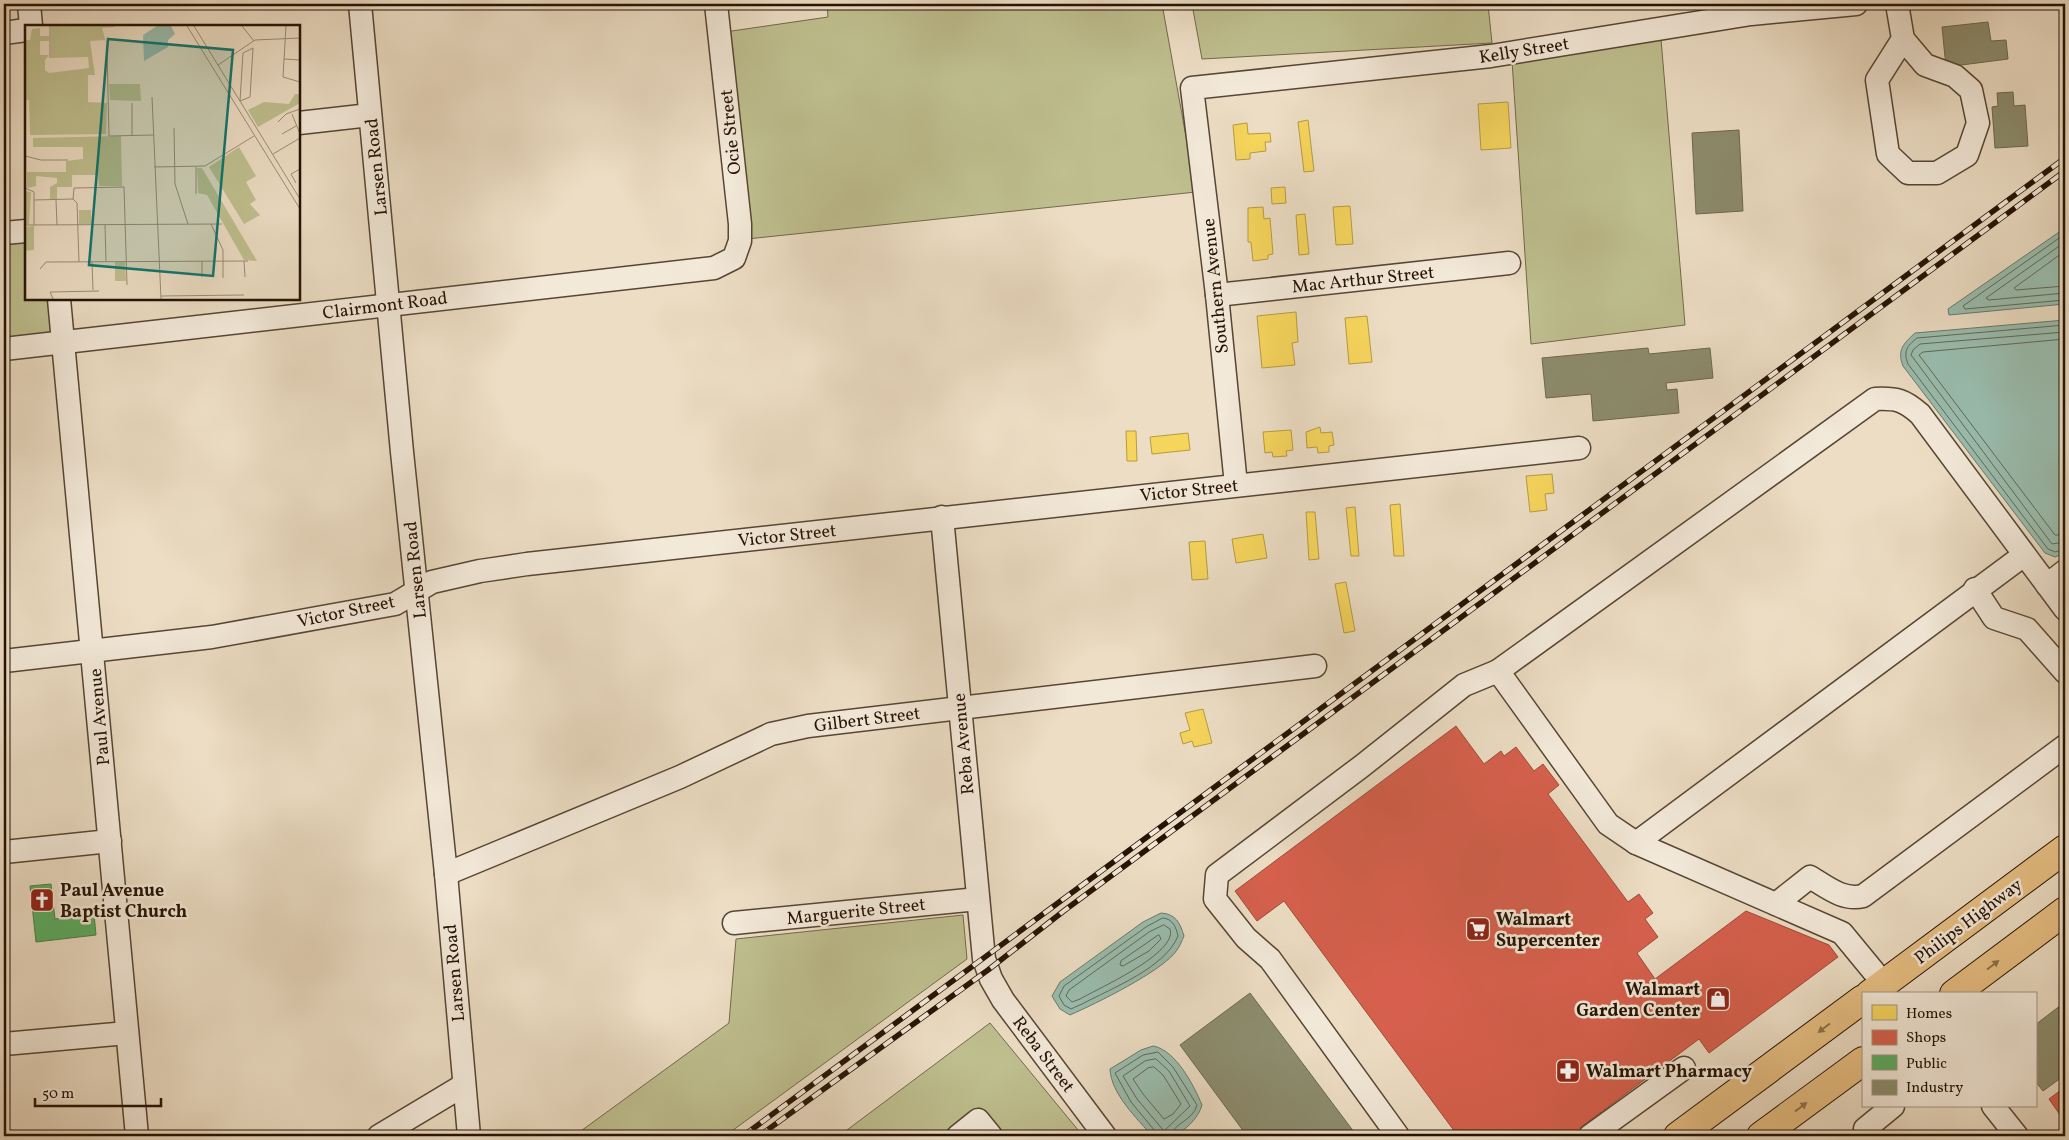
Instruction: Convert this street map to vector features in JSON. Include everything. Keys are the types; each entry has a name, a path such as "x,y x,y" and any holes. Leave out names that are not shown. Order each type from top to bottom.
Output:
{"main road":[{"name":"Philips Highway","path":"1872,992 2065,849"},
{"path":"1957,992 2064,915"},
{"name":"Philips Highway","path":"1678,1136 1862,999"},
{"path":"1762,1136 1862,1062"}],"street":[{"path":"29,4 31,25"},
{"name":"Larsen Road","path":"360,4 446,874 469,1136"},
{"name":"Ocie Street","path":"716,4 740,224 740,241 734,258"},
{"name":"Kelly Street","path":"1192,88 1491,56 1751,14 1856,4"},
{"path":"1896,4 1903,39 1924,65 1954,76 1971,90 1978,123 1966,155 1937,174 1908,173 1888,154 1876,80 1903,39"},
{"path":"4,33 25,30"},
{"name":"Southern Avenue","path":"1192,88 1217,295 1236,485"},
{"path":"300,124 370,115"},
{"path":"4,233 25,231"},
{"name":"Clairmont Road","path":"4,349 714,268 734,258"},
{"name":"Mac Arthur Street","path":"1217,295 1509,263"},
{"name":"Paul Avenue","path":"59,300 138,1136"},
{"path":"1398,1136 1270,959 1246,938 1215,899 1216,875 1362,766 1464,685 1498,671 1875,399 1891,398 1907,402 1920,414 2065,609"},
{"name":"Victor Street","path":"4,661 212,637 395,604 432,582 518,565 1579,448"},
{"name":"Reba Avenue","path":"942,517 978,899 988,970"},
{"path":"1636,842 2024,554"},
{"path":"2047,585 2065,571"},
{"path":"1975,589 1994,618 2027,629 2065,672"},
{"name":"Gilbert Street","path":"446,874 680,777 771,734 808,726 959,707 1315,666"},
{"path":"1498,671 1608,824 1636,842 1842,933 1872,992"},
{"path":"1776,904 1810,877 1843,896 1852,898 1863,896 2065,746"},
{"path":"4,852 110,841"},
{"name":"Marguerite Street","path":"734,923 978,899"},
{"name":"Reba Street","path":"988,970 1004,1000 1105,1136"},
{"path":"4,1044 127,1033"},
{"path":"1590,1136 1684,1068"},
{"path":"378,1136 464,1085"},
{"path":"1864,1129 1890,1108"},
{"path":"1995,1108 2017,1136"},
{"path":"958,1136 978,1120 991,1136"}],"green space":[{"path":"827,4 1162,4 1196,192 747,239 725,32 828,17"},
{"path":"1192,4 1488,4 1492,43 1202,59"},
{"path":"1661,39 1685,325 1531,344 1512,61"},
{"path":"25,237 25,300 53,300 51,338 4,344 4,239"},
{"path":"963,915 967,959 725,1136 574,1136 729,1023 736,939"},
{"path":"990,1023 1083,1136 839,1136"}],"water":[{"path":"2065,228 2065,304 1949,315 1948,309"},
{"path":"2065,320 2065,553 2055,557 2045,553 1903,366 1901,351 1904,344 1915,333"},
{"path":"1161,913 1170,915 1177,920 1184,936 1178,948 1169,958 1144,977 1081,1010 1070,1015 1060,1009 1052,996 1060,982 1143,922"},
{"path":"1153,1046 1169,1054 1177,1061 1189,1079 1202,1105 1191,1124 1170,1137 1152,1136 1126,1105 1111,1078 1110,1069 1141,1050"}],"building: Homes":[{"path":"1508,102 1511,148 1481,150 1478,104"},
{"path":"1308,120 1314,171 1304,172 1298,122"},
{"path":"1247,123 1248,134 1270,133 1271,142 1265,142 1266,151 1250,153 1250,159 1236,160 1233,125"},
{"path":"1285,187 1286,203 1272,204 1271,188"},
{"path":"1350,206 1353,244 1336,245 1333,207"},
{"path":"1263,207 1264,219 1270,218 1273,254 1268,255 1268,259 1253,261 1251,242 1248,242 1248,208"},
{"path":"1305,214 1309,254 1299,255 1296,215"},
{"path":"1296,312 1298,342 1292,343 1295,365 1262,368 1257,316"},
{"path":"1367,316 1372,362 1349,364 1345,318"},
{"path":"1320,427 1321,433 1332,432 1334,445 1329,446 1329,452 1318,453 1317,447 1307,448 1306,432"},
{"path":"1291,430 1293,450 1286,451 1287,456 1273,457 1272,452 1265,453 1263,432"},
{"path":"1126,431 1136,431 1137,461 1127,461"},
{"path":"1188,433 1190,450 1152,454 1150,437"},
{"path":"1552,474 1554,493 1545,494 1547,510 1530,512 1526,476"},
{"path":"1400,504 1404,556 1394,556 1390,505"},
{"path":"1355,507 1359,556 1351,556 1346,508"},
{"path":"1306,512 1315,512 1319,559 1309,560"},
{"path":"1263,534 1267,558 1236,563 1232,539"},
{"path":"1205,541 1208,579 1192,580 1189,542"},
{"path":"1346,582 1355,631 1344,633 1335,584"},
{"path":"1203,709 1212,743 1194,747 1192,741 1183,744 1180,733 1190,730 1185,713"}],"building: Shops":[{"name":"Walmart Supercenter","path":"1456,726 1484,764 1501,751 1504,756 1516,747 1534,771 1543,764 1559,785 1548,794 1628,902 1639,894 1653,913 1645,919 1658,937 1637,953 1655,979 1746,911 1829,945 1838,957 1709,1053 1699,1039 1569,1136 1458,1136 1284,901 1257,921 1235,891"},
{"path":"2065,1087 2065,1122 2049,1099"}],"building: Public":[{"name":"Paul Avenue Baptist Church","path":"51,884 55,919 94,914 96,935 36,942 30,886"}],"building: Industry":[{"path":"1988,22 1991,41 2006,40 2008,59 1946,67 1942,27"},
{"path":"2013,92 2014,106 2025,105 2028,146 1995,148 1992,107 1998,106 1997,93"},
{"path":"1739,130 1743,211 1696,214 1692,133"},
{"path":"1648,348 1649,354 1710,348 1713,378 1666,383 1667,390 1677,389 1679,413 1593,421 1591,394 1546,398 1542,358"},
{"path":"1250,993 1357,1136 1247,1136 1180,1045"},
{"path":"2065,1002 2065,1075 2043,1091 2036,1082 2036,1024"}],"railway":[{"path":"743,1136 2065,158"},
{"path":"759,1136 988,970 1065,910 2065,171"}],"place":[{"name":"Paul Avenue Baptist Church","path":"42,900"},
{"name":"Walmart Supercenter","path":"1478,929"},
{"name":"Walmart Garden Center","path":"1718,999"},
{"name":"Walmart Pharmacy","path":"1568,1071"}]}
